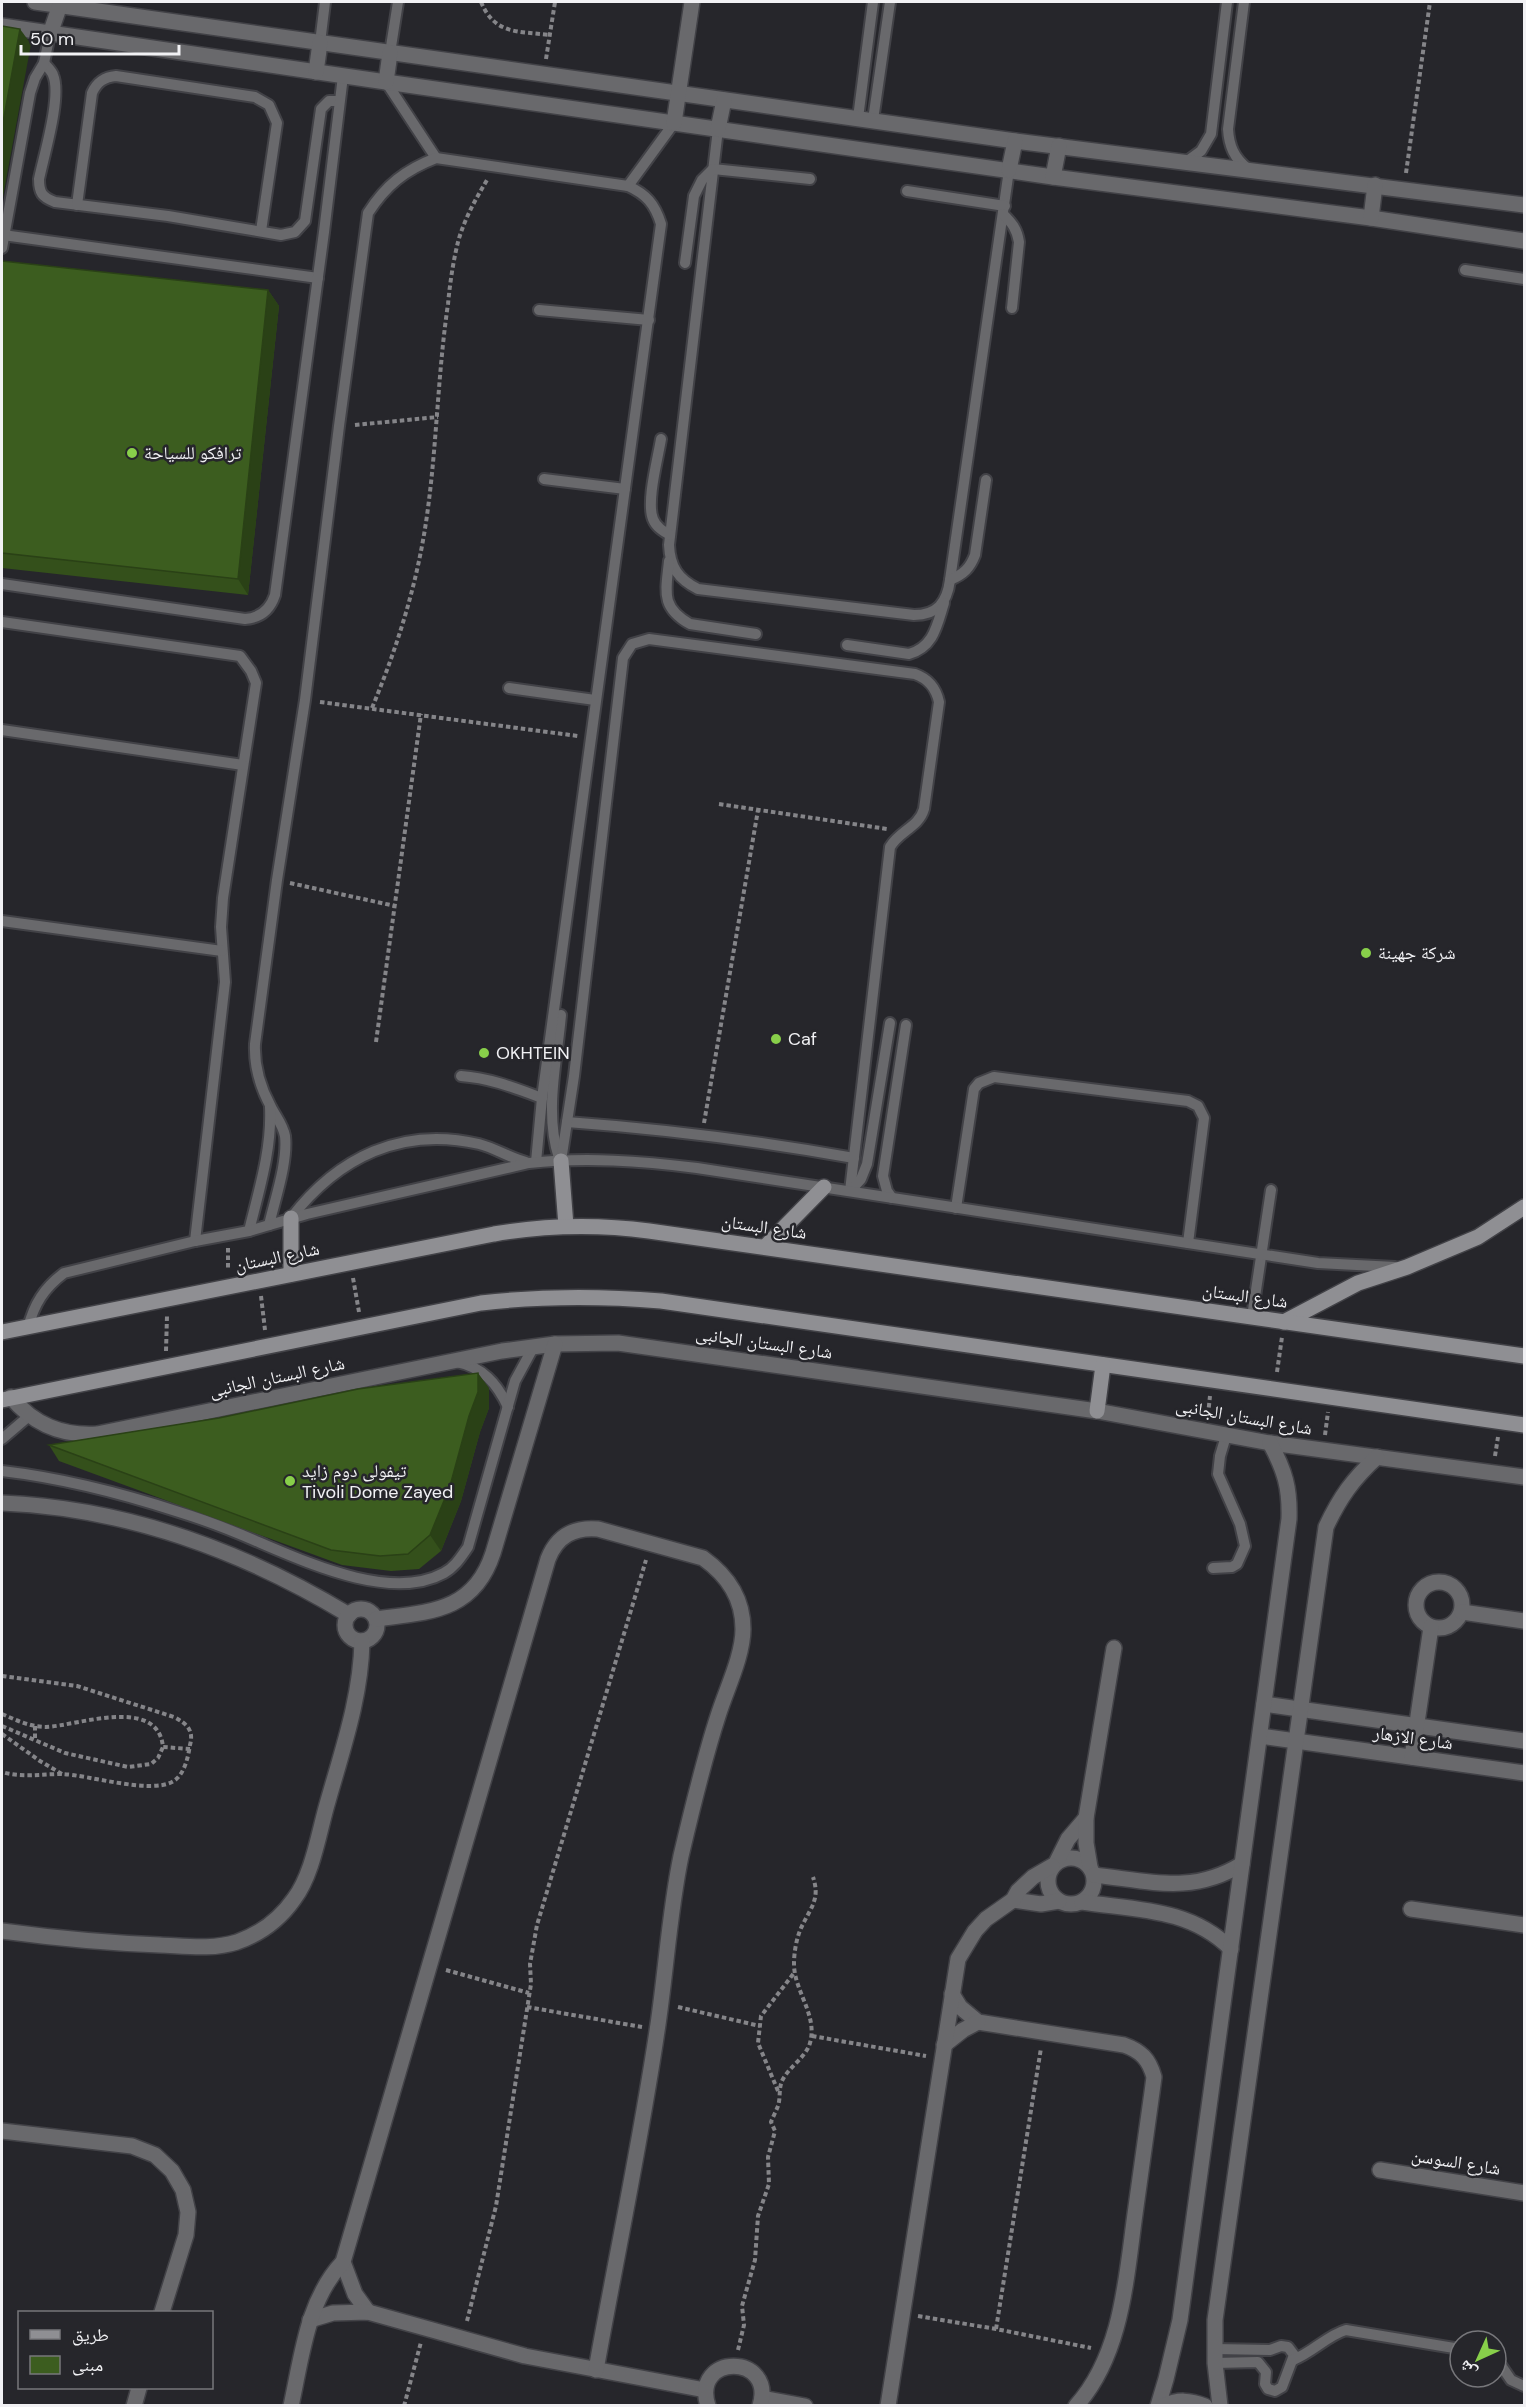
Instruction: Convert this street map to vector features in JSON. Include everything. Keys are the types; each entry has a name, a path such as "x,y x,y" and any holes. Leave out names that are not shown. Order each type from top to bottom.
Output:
{"street":[{"path":"35,2 1015,141 1524,205"},
{"path":"674,123 692,2"},
{"path":"50,34 60,4"},
{"path":"2,26 1010,171 1371,218 1524,241"},
{"path":"316,72 320,43"},
{"path":"386,82 390,53"},
{"path":"718,129 724,100"},
{"path":"1010,171 1015,141"},
{"path":"1053,177 1059,146"},
{"path":"1371,218 1375,185"},
{"path":"561,1161 566,1226"},
{"path":"765,1247 824,1187"},
{"path":"1284,1322 1358,1283 1407,1267 1478,1237 1524,1207"},
{"path":"291,1218 291,1274"},
{"name":"شارع البستان","path":"2,1332 494,1234 566,1226 626,1228 1524,1356"},
{"path":"6,1399 481,1304 517,1299 589,1296 661,1301 1524,1425"},
{"name":"شارع البستان الجانبى","path":"6,1399 29,1416 48,1426 68,1433 97,1434 452,1361 534,1346 586,1342 649,1346 1097,1411 1270,1443 1524,1477"},
{"path":"376,1619 443,1608 470,1593 489,1568 555,1344"},
{"path":"1097,1411 1103,1365"},
{"path":"1158,2406 1180,2320 1289,1519 1290,1492 1283,1467 1270,1443"},
{"path":"1220,2406 1215,2356 1215,2320 1326,1527 1338,1501 1356,1477 1377,1457"},
{"path":"2,1503 86,1512 165,1531 250,1562 314,1594 349,1615"},
{"path":"291,2406 310,2319 326,2283 343,2262 428,1965 552,1549 567,1534 588,1528 598,1528 703,1558 729,1581 738,1597 743,1632 740,1649 697,1788 681,1859 668,1930 657,2030 596,2370"},
{"path":"1435,1582 1446,1583 1456,1590 1462,1600 1462,1612 1455,1623 1443,1628 1431,1627 1421,1620 1416,1609 1417,1598 1424,1588 1435,1582"},
{"path":"362,1609 371,1612 376,1619 374,1634 362,1641 350,1637 345,1630 345,1621 353,1611 362,1609"},
{"path":"1462,1612 1524,1621"},
{"path":"1412,1757 1431,1627"},
{"path":"2,1931 118,1943 198,1947 235,1942 269,1925 290,1905 305,1881 358,1694 362,1641"},
{"path":"1082,1902 1093,1891 1092,1871 1086,1843 1086,1818 1114,1648"},
{"name":"شارع الازهار","path":"1264,1704 1524,1742"},
{"name":"شارع الازهار","path":"1260,1736 1524,1773"},
{"path":"1059,1902 1049,1889 1049,1874 1068,1839 1086,1818"},
{"path":"888,2406 952,1994 958,1959 966,1944 986,1919 1012,1900 1025,1883 1064,1858 1074,1857 1083,1860 1092,1871 1181,1885 1219,1876 1242,1864"},
{"path":"1012,1900 1041,1904 1082,1902 1178,1916 1212,1932 1231,1949"},
{"path":"1411,1909 1524,1925"},
{"path":"952,1994 960,2007 978,2022 1124,2045 1135,2049 1151,2066 1154,2077 1122,2303 1107,2352 1096,2376 1076,2406"},
{"path":"943,2052 963,2030 978,2022"},
{"path":"2,2131 132,2146 155,2155 172,2171 183,2190 188,2212 186,2235 163,2311"},
{"name":"شارع السوسن","path":"1380,2170 1524,2193"},
{"path":"343,2262 355,2294 368,2312"},
{"path":"310,2319 333,2313 368,2312 525,2356 705,2390"},
{"path":"708,2406 705,2390 712,2375 733,2365 746,2368 757,2378 761,2402 806,2406"},
{"path":"134,2406 139,2389"},
{"path":"1163,2406 1173,2401 1192,2400 1205,2406"}],"lane":[{"path":"320,43 325,2"},
{"path":"390,53 398,2"},
{"path":"865,119 873,2"},
{"path":"865,119 890,2"},
{"path":"1186,162 1201,151 1211,134 1227,2"},
{"path":"1244,2 1228,129 1230,148 1234,156 1248,169"},
{"path":"2,248 30,93 35,78 45,63 50,34"},
{"path":"45,63 53,75 55,93 39,179 39,190 43,197 55,202 168,216 261,231 288,234 295,232 305,221 321,109 329,101 339,101"},
{"path":"77,205 92,93 94,87 103,79 116,76 255,97 269,105 277,123 261,231"},
{"path":"2,584 245,619 258,616 269,608 274,595 318,278 343,76"},
{"path":"386,82 436,158"},
{"path":"628,186 674,123"},
{"path":"718,129 670,535 666,598 671,609 690,624 756,634"},
{"path":"269,1224 285,1152 285,1136 258,1077 254,1061 277,880 305,700 368,213 380,194 396,178 436,158 628,186 640,191 650,200 661,224 533,1163"},
{"path":"713,169 810,179"},
{"path":"685,263 694,196 702,180 713,169"},
{"path":"846,645 909,654 928,644 934,635 950,580 1010,171"},
{"path":"907,191 1004,210 1018,232 1019,242 1012,308"},
{"path":"3,235 318,278"},
{"path":"1465,270 1524,279"},
{"path":"539,310 649,320"},
{"path":"661,439 650,508 653,519 660,529 670,535"},
{"path":"544,479 625,489"},
{"path":"950,580 962,575 971,566 975,555 986,480"},
{"path":"670,559 676,572 685,582 698,589 914,615 926,615 937,610 945,600"},
{"path":"2,622 240,656 251,671 256,683 223,898 222,951 225,981 195,1241"},
{"path":"561,1161 574,1076 623,658 632,644 649,639 915,675 926,680 935,689 939,702 924,809 919,822 903,831 890,848 850,1191"},
{"path":"509,688 595,700"},
{"path":"2,730 243,765"},
{"path":"2,921 222,951"},
{"path":"561,1015 552,1129 561,1161"},
{"path":"850,1191 861,1179 867,1164 890,1023"},
{"path":"892,1198 883,1176 906,1025"},
{"path":"461,1076 481,1077 501,1082 542,1098"},
{"path":"957,1208 974,1089 986,1079 994,1077 1188,1101 1198,1106 1204,1118 1188,1243"},
{"path":"249,1230 267,1154 271,1123 270,1106"},
{"path":"567,1122 692,1133 783,1145 854,1158"},
{"path":"291,1218 309,1195 345,1165 377,1149 412,1140 447,1138 482,1144 533,1163"},
{"path":"28,1328 39,1296 50,1283 64,1273 533,1163 561,1161 650,1162 759,1176 1340,1266 1407,1267"},
{"path":"1252,1317 1271,1190"},
{"path":"2,1471 65,1480 143,1500 219,1526 339,1574 363,1579 412,1582 430,1579 445,1572 459,1561 468,1546 520,1368 534,1346"},
{"path":"452,1361 467,1364 492,1380 508,1407"},
{"path":"2,1439 29,1416"},
{"path":"1213,1568 1232,1567 1237,1564 1245,1546 1240,1524 1218,1474 1226,1436"},
{"path":"1293,2360 1315,2350 1331,2336 1346,2330 1448,2347"},
{"path":"1281,2346 1288,2347 1294,2355 1282,2387 1275,2391 1268,2390 1265,2384 1266,2372 1258,2362 1215,2356 1270,2350 1281,2346"},
{"path":"1508,2376 1511,2380 1524,2386"}],"path":[{"path":"482,2 488,16 500,28 550,35"},
{"path":"544,74 555,2"},
{"path":"1403,188 1430,2"},
{"path":"372,708 406,617 418,568 428,509 438,417 440,364 458,240 473,203 495,167"},
{"path":"339,426 438,417"},
{"path":"305,700 591,737"},
{"path":"376,1042 421,714"},
{"path":"719,804 903,831"},
{"path":"711,1088 758,810"},
{"path":"277,880 395,906"},
{"path":"228,1235 229,1287"},
{"path":"350,1262 362,1327"},
{"path":"259,1280 267,1346"},
{"path":"166,1366 168,1299"},
{"path":"1275,1390 1284,1322"},
{"path":"1205,1431 1213,1380"},
{"path":"1323,1450 1330,1398"},
{"path":"1493,1473 1500,1421"},
{"path":"462,2339 482,2269 496,2206 529,1994 532,1944 651,1543"},
{"path":"2,1676 63,1683 174,1717 187,1725 192,1736 190,1749 180,1775 167,1784 121,1783 63,1774 32,1776 2,1772"},
{"path":"2,1714 35,1726 48,1727 99,1718 132,1718 145,1721 155,1727 162,1737 163,1747 158,1758 151,1764 128,1767 78,1757 2,1726"},
{"path":"35,1726 35,1740"},
{"path":"2,1734 63,1774"},
{"path":"163,1747 190,1749"},
{"path":"733,2365 744,2325 743,2299 753,2271 758,2216 768,2184 768,2157 775,2131 771,2122 779,2104 782,2079 810,2046 812,2036 813,2027 794,1973 799,1936 803,1924 812,1911 816,1897 813,1877"},
{"path":"428,1965 529,1994"},
{"path":"779,2092 758,2043 761,2016 794,1973"},
{"path":"660,2002 760,2025"},
{"path":"527,2007 657,2030"},
{"path":"996,2329 1043,2033"},
{"path":"812,2036 943,2052"},
{"path":"903,2314 996,2329 1107,2352"},
{"path":"404,2406 424,2328"}],"building":[{"path":"2,26 20,29 2,128"},
{"name":"ترافكو للسياحة","path":"2,261 268,290 238,579 2,553"},
{"name":"تيفولى دوم زايد Tivoli Dome Zayed","path":"478,1373 478,1392 450,1486 430,1535 408,1554 380,1556 331,1550 49,1445 219,1418 358,1389"}],"place":[{"name":"ترافكو للسياحة","path":"132,453"},
{"name":"شركة جهينة","path":"1366,953"},
{"name":"Caf","path":"776,1039"},
{"name":"OKHTEIN","path":"484,1053"},
{"name":"تيفولى دوم زايد Tivoli Dome Zayed","path":"290,1481"}]}
